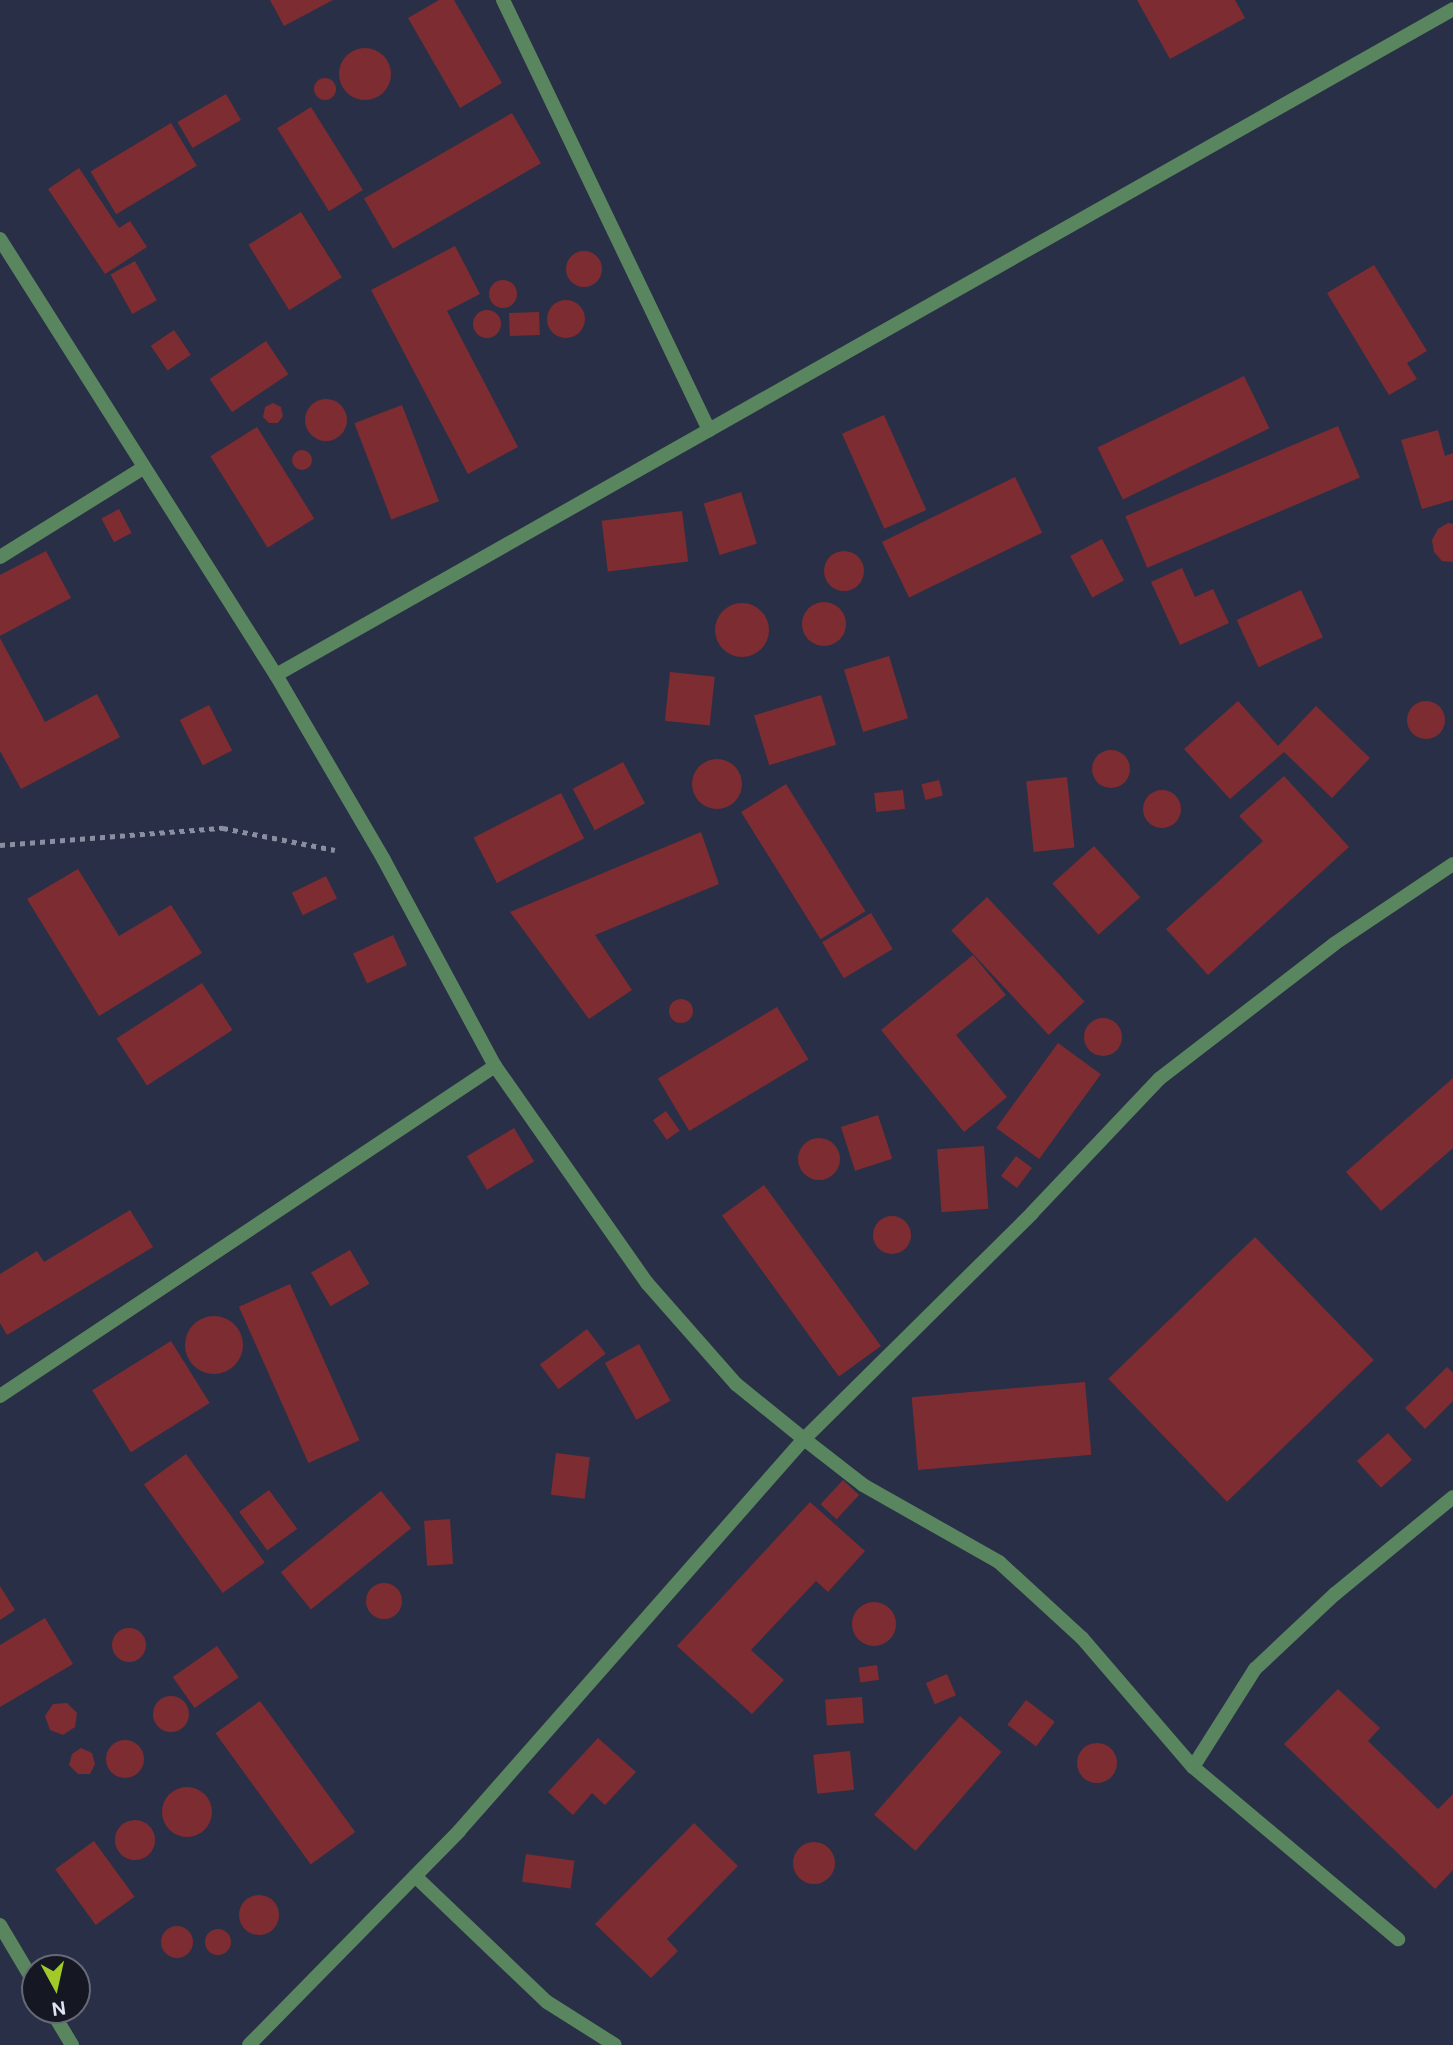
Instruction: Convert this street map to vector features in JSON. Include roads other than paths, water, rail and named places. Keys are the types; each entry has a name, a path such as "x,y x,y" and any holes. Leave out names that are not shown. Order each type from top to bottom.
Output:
{"street":[{"path":"503,0 709,430"},
{"path":"276,676 1453,9"},
{"path":"0,239 276,676 384,860 495,1066 648,1283 736,1384 804,1439 863,1485 999,1562 1082,1638 1193,1768 1398,1939"},
{"path":"0,557 143,468"},
{"path":"249,2045 415,1876 804,1439 1032,1213 1159,1079 1334,944 1453,864"},
{"path":"0,1396 495,1066"},
{"path":"1193,1768 1255,1669 1335,1594 1453,1497"},
{"path":"415,1876 547,2002 615,2045"},
{"path":"0,1925 21,1960"},
{"path":"59,2024 72,2045"}]}
